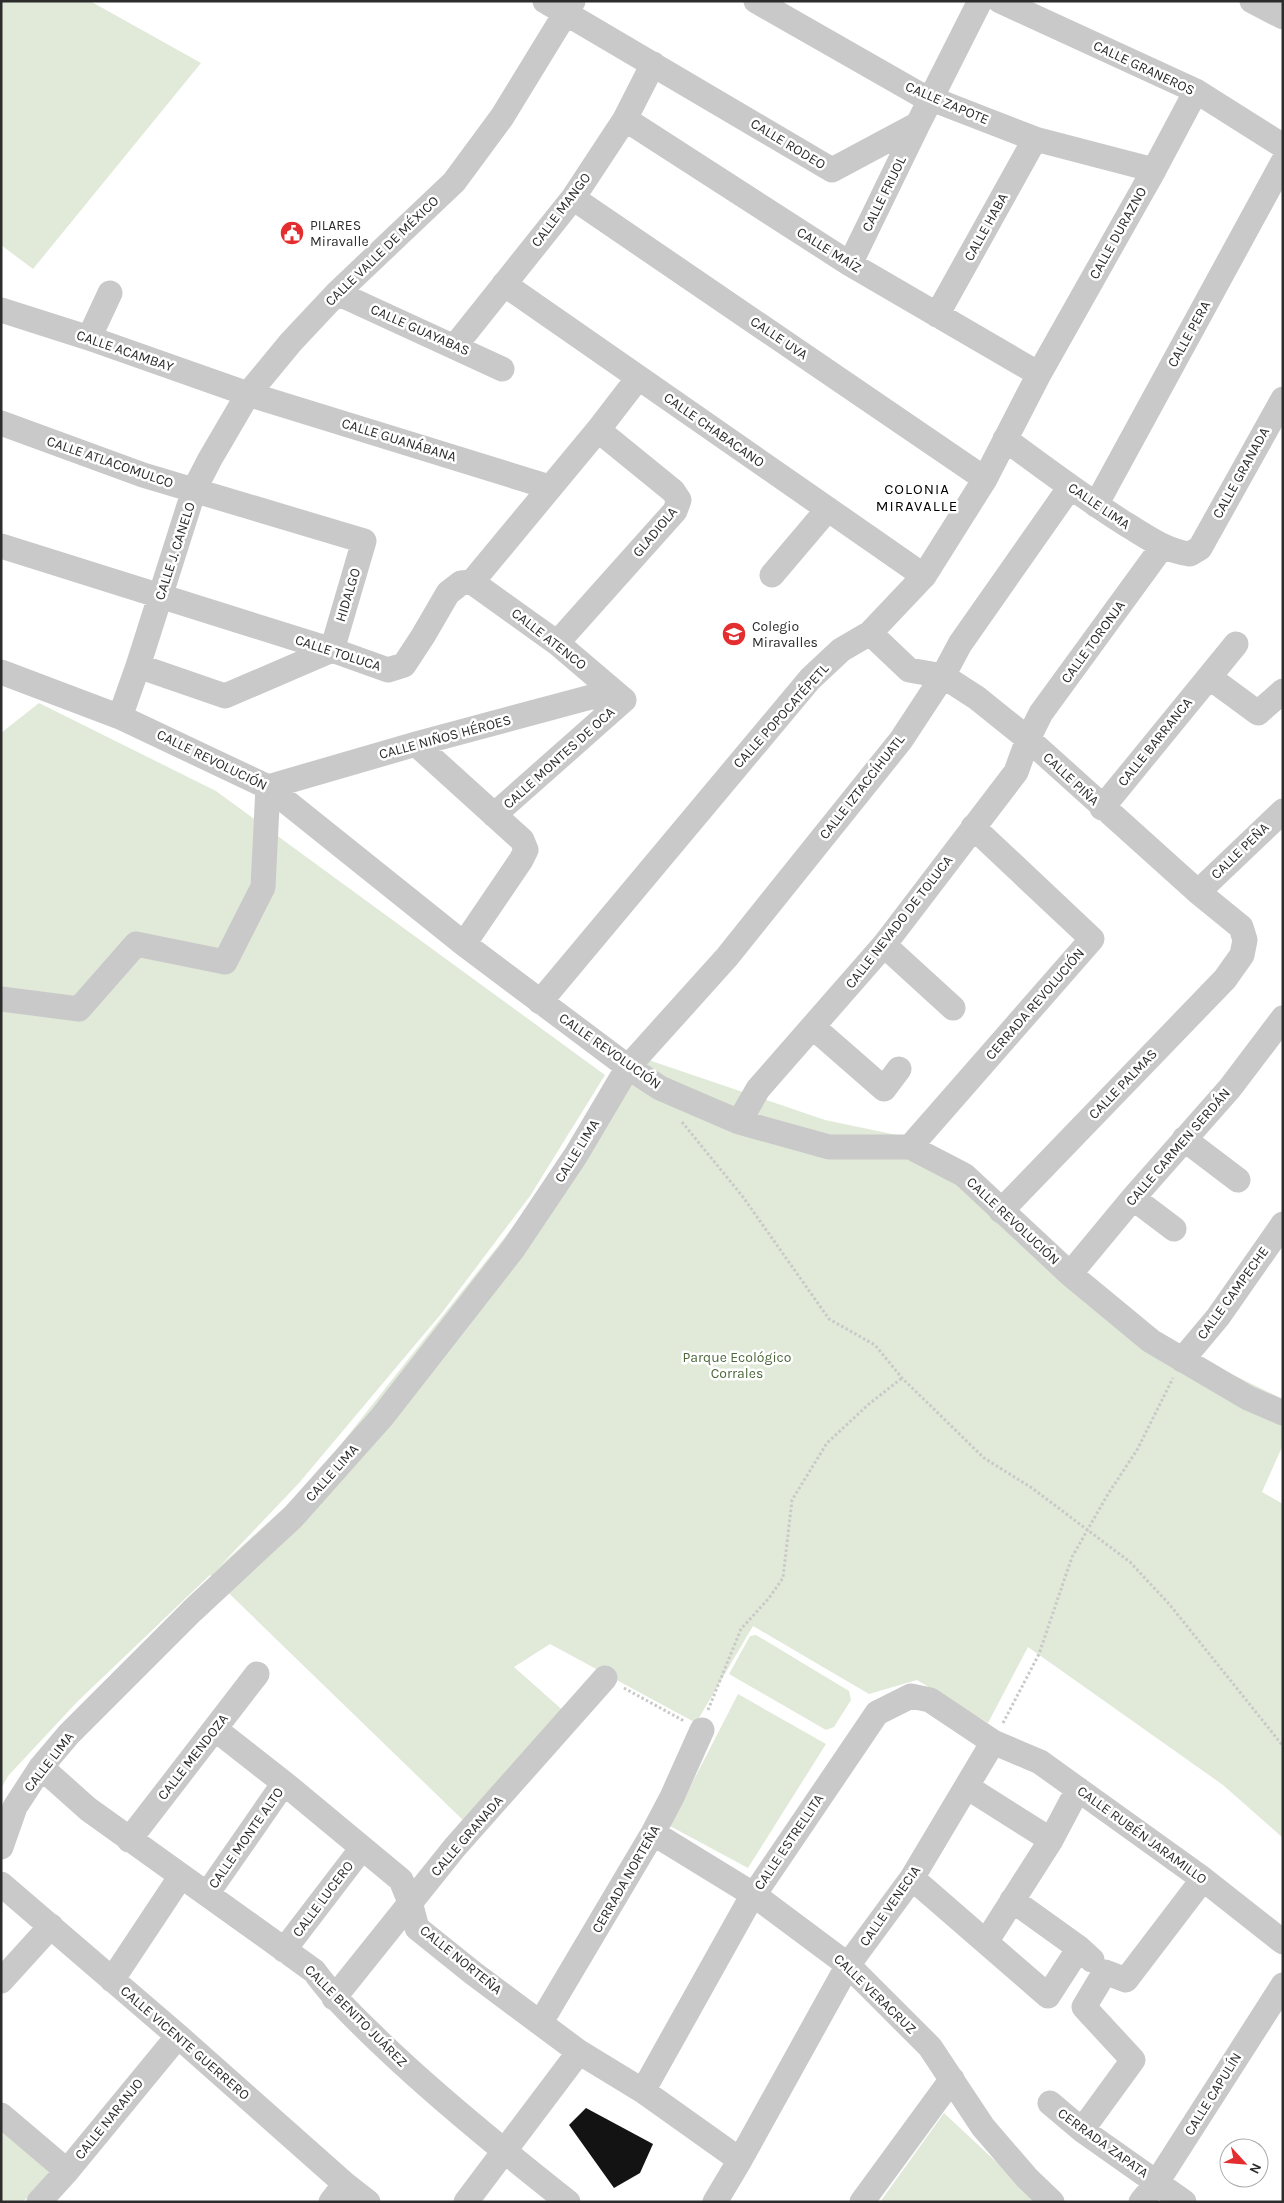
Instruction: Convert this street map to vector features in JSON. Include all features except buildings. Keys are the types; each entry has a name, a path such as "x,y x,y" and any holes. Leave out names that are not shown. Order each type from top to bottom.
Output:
{"street":[{"name":"CALLE ZAPOTE","path":"756,1 919,94 1035,139 1154,170"},
{"path":"918,124 980,1"},
{"name":"CALLE GRANEROS","path":"1000,1 1196,91 1283,146"},
{"path":"1252,1 1283,17"},
{"name":"CALLE RODEO","path":"561,6 653,64 832,170 918,124"},
{"name":"CALLE VALLE DE MÉXICO","path":"248,394 291,342 337,293 454,182 502,117 561,6"},
{"name":"CALLE MANGO","path":"455,346 573,198 625,119 653,64"},
{"name":"CALLE DURAZNO","path":"1039,374 1154,170 1196,91"},
{"name":"CALLE MAÍZ","path":"625,119 850,264 1039,374"},
{"name":"CALLE FRIJOL","path":"850,264 918,124"},
{"name":"CALLE HABA","path":"937,315 1035,139"},
{"name":"CALLE PERA","path":"1096,505 1283,162"},
{"name":"CALLE UVA","path":"573,198 985,479"},
{"name":"CALLE CHABACANO","path":"504,284 924,576"},
{"path":"90,338 110,293"},
{"name":"CALLE GUAYABAS","path":"337,293 502,369"},
{"name":"CALLE ACAMBAY","path":"1,310 90,338 248,394"},
{"name":"CALLE POPOCATÉPETL","path":"540,1002 810,679 842,650 870,633 924,576 985,479 1039,374"},
{"name":"CALLE TOLUCA","path":"1,546 332,650 388,670 404,665 448,593 461,583 472,582 598,430 638,378"},
{"name":"CALLE GUANÁBANA","path":"248,394 549,487"},
{"name":"CALLE J. CANELO","path":"120,716 138,666 194,490 248,394"},
{"name":"CALLE GRANADA","path":"1200,548 1283,399"},
{"name":"CALLE ATLACOMULCO","path":"1,423 143,475 364,541"},
{"name":"GLADIOLA","path":"557,642 675,512 679,500 673,491 598,430"},
{"name":"CALLE LIMA","path":"1005,439 1096,505 1162,547 1177,553 1190,554 1200,548"},
{"name":"CALLE IZTACCÍHUATL","path":"628,1067 727,957 901,740 943,676 960,644 1070,487"},
{"path":"772,574 828,510"},
{"name":"HIDALGO","path":"332,650 364,541"},
{"name":"CALLE TORONJA","path":"1028,739 1041,713 1162,547"},
{"name":"CALLE ATENCO","path":"472,582 557,642 624,700"},
{"name":"CALLE PIÑA","path":"870,633 910,670 943,676 977,698 1028,739 1102,808 1241,927 1245,940 1242,954"},
{"name":"CALLE BARRANCA","path":"1102,808 1236,644"},
{"path":"138,666 225,696 332,650"},
{"name":"CALLE REVOLUCIÓN","path":"1,672 120,716 268,787 464,944 628,1067 660,1088 739,1122 829,1147 910,1146 964,1175 1070,1274 1150,1341 1248,1398 1283,1413"},
{"path":"1209,677 1258,713 1283,691"},
{"name":"CALLE NIÑOS HÉROES","path":"268,787 416,744 592,698 624,700"},
{"name":"CALLE MONTES DE OCA","path":"494,815 624,700"},
{"name":"CALLE NEVADO DE TOLUCA","path":"739,1122 758,1089 884,945 1016,772 1028,739"},
{"path":"416,744 522,840 526,850 522,860 464,944"},
{"path":"1,999 79,1009 136,944 225,962 263,887 268,787"},
{"name":"CALLE PEÑA","path":"1198,892 1283,811"},
{"name":"CERRADA REVOLUCIÓN","path":"910,1146 1092,939 973,826"},
{"path":"884,945 953,1008"},
{"name":"CALLE PALMAS","path":"1001,1211 1225,979 1242,954"},
{"name":"CALLE CARMEN SERDÁN","path":"1070,1274 1133,1198 1230,1088 1283,1018"},
{"path":"813,1027 884,1089 899,1069"},
{"name":"CALLE LIMA","path":"1,1847 14,1807 41,1767 69,1734 114,1688 293,1517 382,1417 513,1249 576,1155 628,1067"},
{"path":"1184,1139 1238,1180"},
{"path":"1133,1198 1174,1229"},
{"name":"CALLE CAMPECHE","path":"1182,1360 1218,1317 1283,1224"},
{"name":"CALLE MENDOZA","path":"130,1840 257,1674"},
{"name":"CALLE GRANADA","path":"334,1998 455,1847 605,1678"},
{"name":"CALLE ESTRELLITA","path":"643,2091 754,1895 877,1713 911,1696 930,1700 994,1742"},
{"name":"CALLE NORTEÑA","path":"215,1729 284,1783 401,1880 410,1902 417,1928 473,1973 579,2052 643,2091 740,2160"},
{"name":"CERRADA NORTEÑA","path":"541,2022 653,1833 672,1797 702,1730"},
{"name":"CALLE VENECIA","path":"714,2202 740,2160 848,1965 912,1878 994,1742"},
{"name":"CALLE RUBÉN JARAMILLO","path":"994,1742 1040,1762 1203,1879 1283,1942"},
{"name":"CALLE BENITO JUÁREZ","path":"41,1767 88,1809 314,1971 334,1998 410,2071 505,2152 568,2202"},
{"name":"CALLE MONTE ALTO","path":"207,1894 284,1783"},
{"path":"967,1787 1051,1840"},
{"path":"986,1942 1051,1840 1078,1789"},
{"name":"CALLE VERACRUZ","path":"653,1833 754,1895 848,1965 930,2047 984,2127 1027,2178 1052,2202"},
{"name":"CALLE LUCERO","path":"284,1950 362,1848"},
{"path":"112,1980 181,1876"},
{"path":"912,1878 1048,1996 1084,2008 1133,2060 1082,2130"},
{"path":"1012,1900 1079,1948 1105,1972 1126,1980 1203,1879"},
{"name":"CALLE VICENTE GUERRERO","path":"1,1884 178,2036 338,2193 368,2202"},
{"path":"1,1981 51,1926"},
{"path":"1048,1996 1079,1948"},
{"path":"1084,2008 1105,1972"},
{"name":"CALLE CAPULÍN","path":"1141,2202 1157,2182 1283,1985"},
{"name":"CALLE NARANJO","path":"39,2202 68,2171 178,2036"},
{"path":"466,2202 579,2052"},
{"path":"862,2202 952,2080"},
{"name":"CERRADA ZAPATA","path":"1050,2103 1082,2130 1184,2202"},
{"path":"1,2115 68,2171"}],"path":[{"path":"682,1121 743,1197 829,1319 875,1345 902,1378 984,1458 1032,1488 1130,1562 1170,1605 1283,1746"},
{"path":"994,1742 1039,1654 1072,1557 1086,1530 1138,1450 1182,1360"},
{"path":"605,1678 702,1730 714,1694 741,1629 769,1598 783,1578 792,1500 827,1443 869,1404 902,1378"}],"green space":[{"path":"1,1 90,1 201,63 33,269 1,245"},
{"name":"Parque Ecológico Corrales","path":"39,703 216,791 605,1075 530,1196 441,1314 299,1483 219,1567 308,1486 562,1165 631,1054 825,1120 916,1139 1180,1349 1283,1399 1283,1445 1262,1492 1283,1504 1283,1838 1223,1785 1028,1647 988,1723 917,1680 869,1694 753,1626 696,1723 550,1644 514,1667 567,1714 467,1824 210,1575 78,1701 8,1776 1,1789 1,733"},
{"path":"756,1635 849,1691 851,1700 834,1727 826,1730 729,1674 750,1636"},
{"path":"738,1694 826,1744 748,1868 670,1826"},
{"path":"944,2113 1039,2202 880,2202"},
{"path":"1,2123 53,2169 23,2202 1,2202"}],"place":[{"name":"PILARES Miravalle","path":"292,233"},
{"name":"Colegio Miravalles","path":"734,634"}],"district":[{"name":"COLONIA MIRAVALLE","path":"917,498"}]}
